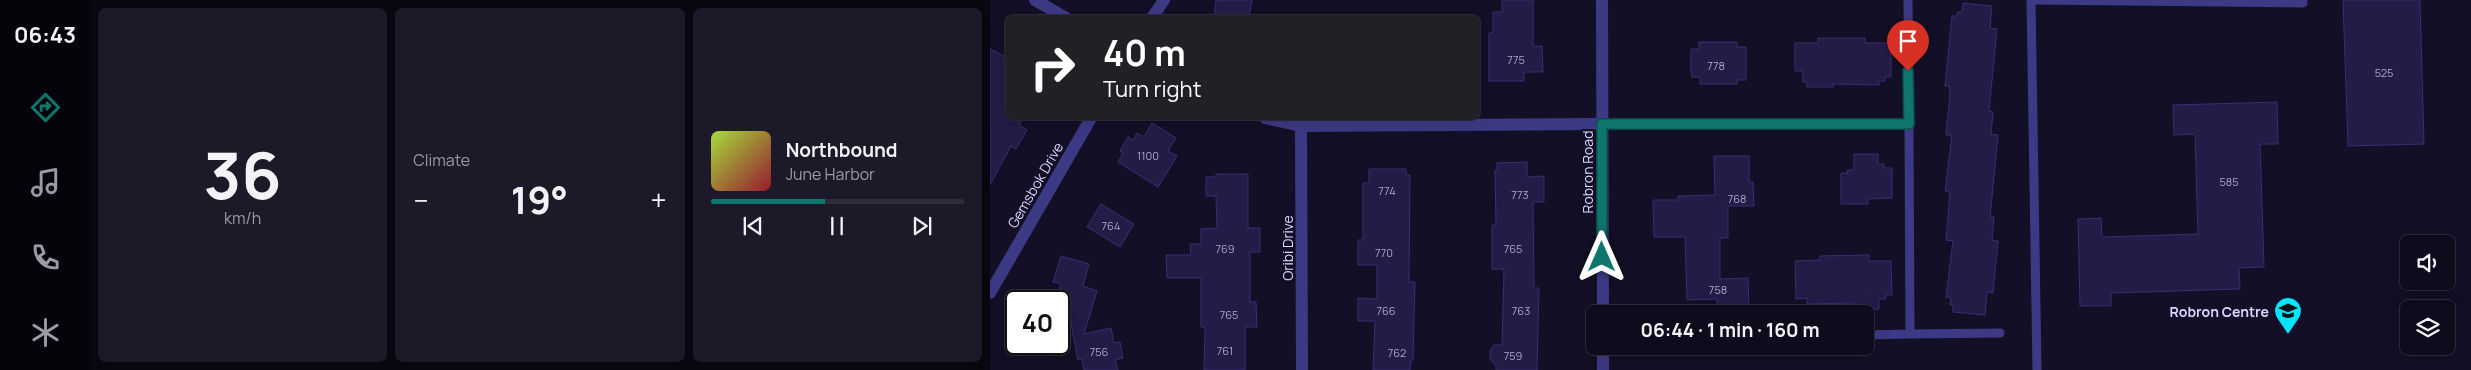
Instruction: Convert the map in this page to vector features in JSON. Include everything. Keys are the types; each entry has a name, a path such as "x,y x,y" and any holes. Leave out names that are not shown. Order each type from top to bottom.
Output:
{"street":[{"path":"1035,0 1061,15"},
{"path":"1154,15 1164,0"},
{"name":"Robron Road","path":"1602,0 1603,305"},
{"name":"Gemsbok Drive","path":"990,293 1090,120"},
{"path":"1274,120 1301,126 1602,124"},
{"name":"Oribi Drive","path":"1301,126 1302,370"},
{"path":"1603,355 1603,370"}],"lane":[{"path":"1908,0 1910,334"},
{"path":"2037,370 2032,0 2303,3 2303,0"},
{"path":"1602,124 1909,124"},
{"path":"1874,335 2000,333"}],"building":[{"path":"1216,0 1252,0 1250,15 1214,15"},
{"path":"1502,0 1533,0 1533,46 1542,46 1543,72 1524,72 1524,81 1489,81 1489,33 1493,33 1493,12 1502,12"},
{"path":"2343,0 2420,0 2424,144 2348,146"},
{"path":"1963,3 1992,6 1990,28 1997,29 1989,111 1993,112 1991,134 1998,135 1990,217 1994,217 1992,240 1998,241 1993,293 1987,292 1985,315 1953,312 1953,305 1950,305 1951,298 1946,297 1953,241 1946,240 1950,192 1945,191 1952,135 1946,135 1950,94 1949,86 1945,86 1952,16 1957,16 1958,12 1962,12"},
{"path":"1818,38 1865,38 1865,43 1891,43 1891,77 1885,77 1885,81 1879,81 1879,85 1833,84 1833,87 1807,87 1807,82 1803,82 1803,71 1795,71 1795,43 1818,43"},
{"path":"1699,42 1737,42 1737,47 1746,47 1746,80 1737,80 1737,84 1700,84 1700,77 1692,77 1691,71 1691,49 1699,49"},
{"path":"990,49 1005,56 1005,120 1022,120 1019,125 1027,130 1016,149 1011,146 990,185"},
{"path":"2277,102 2278,144 2260,144 2264,267 2239,268 2240,289 2111,293 2111,306 2080,306 2078,219 2101,218 2102,237 2198,234 2195,134 2174,135 2173,105"},
{"path":"1152,123 1176,138 1168,151 1177,156 1158,187 1118,162 1123,153 1120,151 1128,137 1133,140 1137,133 1144,137"},
{"path":"1854,154 1878,154 1878,164 1884,164 1884,168 1892,168 1892,198 1868,199 1868,204 1841,204 1841,173 1848,173 1847,170 1854,170"},
{"path":"1714,156 1749,156 1749,182 1753,182 1754,206 1728,206 1728,238 1720,238 1720,279 1748,278 1749,305 1717,305 1717,299 1687,300 1685,237 1654,237 1653,200 1678,200 1678,196 1715,195"},
{"path":"1527,162 1527,177 1544,176 1544,202 1533,202 1534,288 1539,288 1537,370 1496,370 1496,365 1490,359 1490,351 1494,345 1502,345 1504,269 1492,269 1492,225 1496,225 1495,170 1497,170 1497,163"},
{"path":"1369,169 1406,169 1406,175 1410,175 1409,282 1415,282 1413,360 1411,360 1410,370 1373,370 1375,321 1358,321 1358,298 1377,299 1377,265 1358,265 1358,240 1363,240 1363,183 1369,183"},
{"path":"1216,174 1248,174 1248,228 1260,228 1260,252 1250,252 1250,302 1256,302 1257,327 1245,327 1245,370 1204,370 1205,327 1201,327 1201,278 1167,278 1166,255 1191,255 1190,244 1201,244 1201,229 1217,228 1216,196 1206,196 1206,177 1216,177"},
{"path":"1101,204 1134,224 1120,247 1087,227"},
{"path":"1869,255 1869,261 1891,261 1892,295 1886,295 1886,299 1879,299 1879,309 1874,309 1874,305 1855,305 1855,303 1807,304 1807,298 1796,299 1795,261 1820,260 1820,256"},
{"path":"1061,256 1089,264 1083,286 1097,291 1084,334 1111,328 1114,343 1120,342 1123,358 1115,360 1118,370 1084,370 1082,359 1078,360 1070,318 1070,290 1059,290 1061,284 1053,282"}],"place":[{"name":"Robron Centre","path":"2288,335"}],"route":[{"path":"1602,257 1602,124 1909,124 1908,71"}]}
